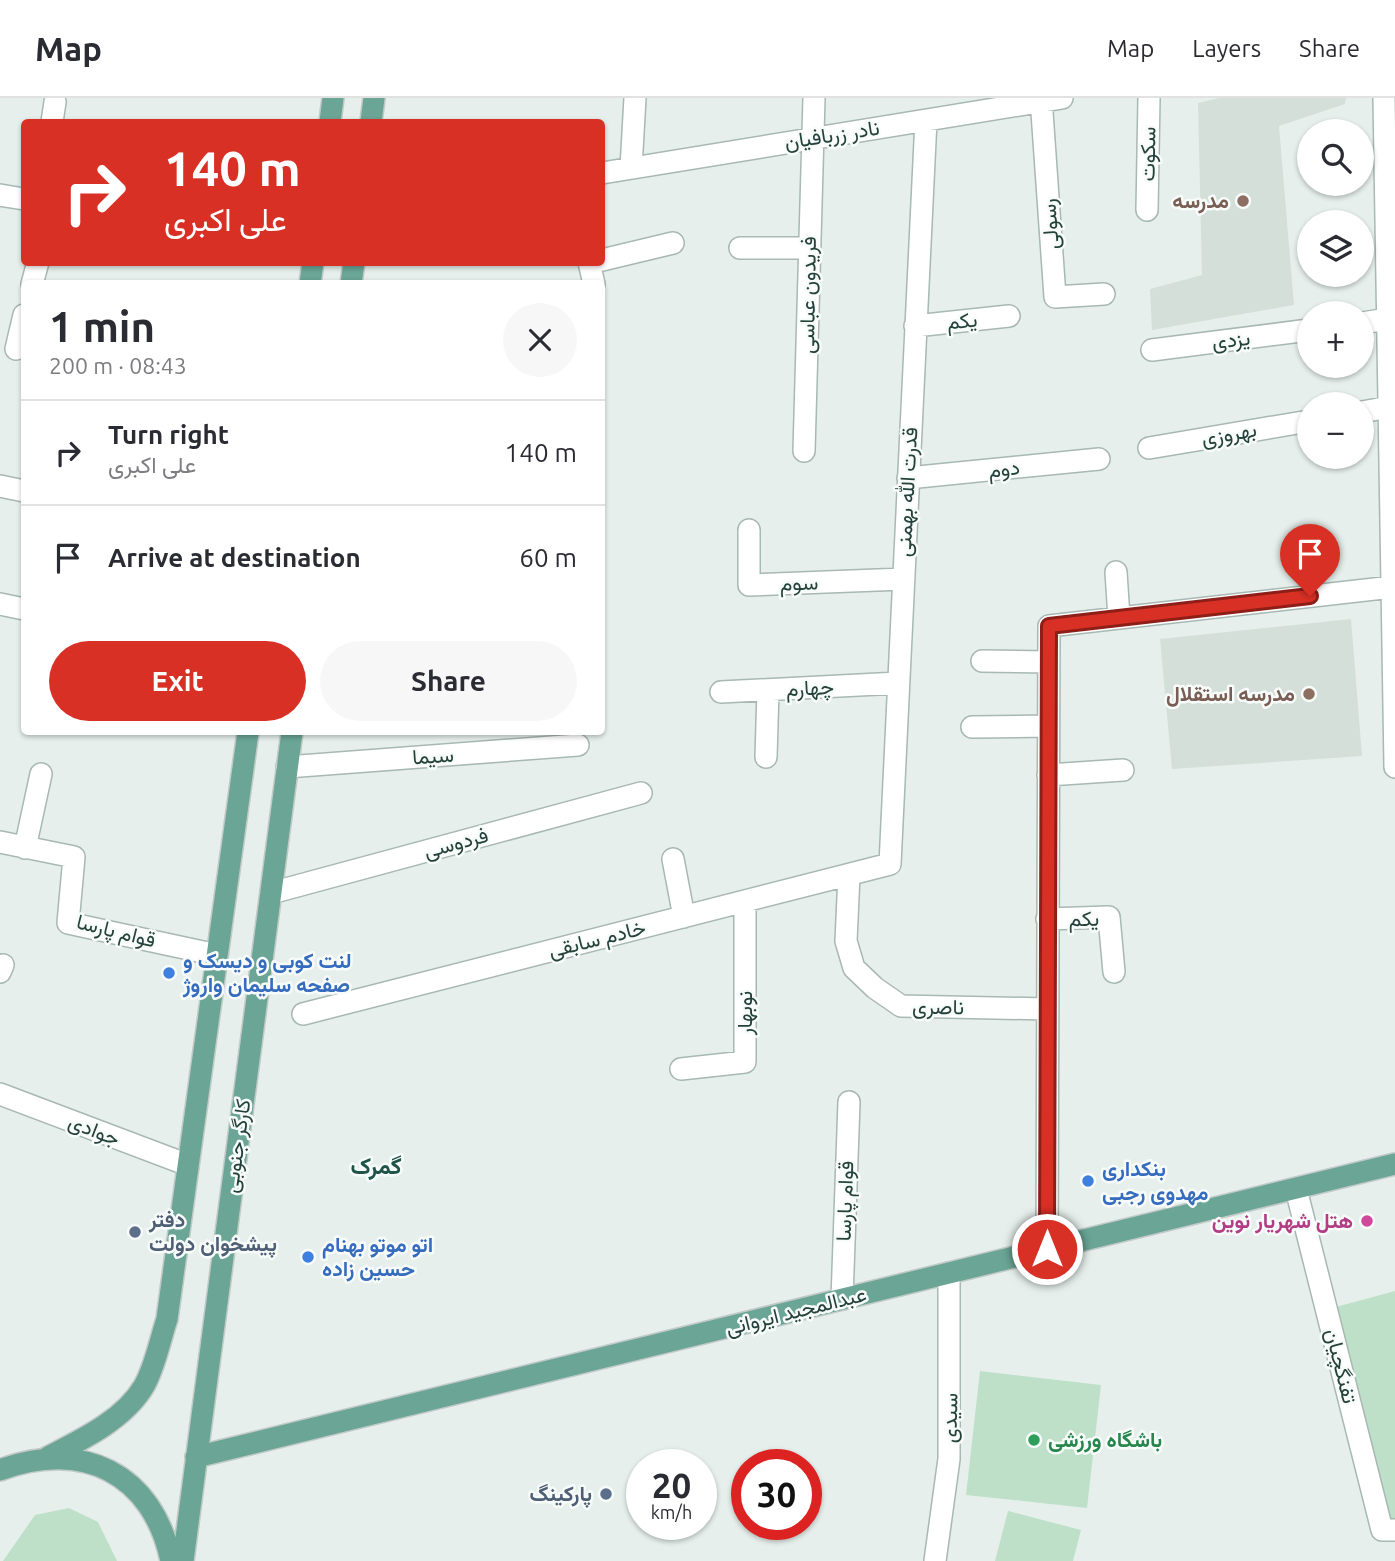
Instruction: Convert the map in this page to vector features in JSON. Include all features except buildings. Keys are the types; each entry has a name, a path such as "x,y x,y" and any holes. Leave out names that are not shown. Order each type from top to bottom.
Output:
{"main road":[{"path":"330,119 333,98"},
{"path":"371,119 374,98"},
{"path":"48,1457 90,1436 144,1386 167,1319 248,735"},
{"name":"کارگر جنوبی","path":"183,1561 292,735"},
{"name":"عبدالمجید ایروانی","path":"196,1457 1395,1164"},
{"path":"0,1469 25,1460 48,1457 71,1457 94,1463 129,1483 148,1503 162,1524 172,1561"}],"street":[{"path":"631,168 635,98"},
{"name":"فریدون عباسی","path":"804,451 814,98"},
{"name":"سکوت","path":"1147,210 1149,98"},
{"path":"1384,98 1390,208 1388,319 1391,353 1389,407 1395,767"},
{"name":"نادر زربافیان","path":"605,172 926,120 952,107 1048,99"},
{"name":"رسولی","path":"1048,99 1055,297 1104,294"},
{"name":"قدرت الله بهمنی","path":"890,864 926,120"},
{"path":"0,195 21,199"},
{"path":"605,259 673,243"},
{"path":"740,248 809,248"},
{"name":"یکم","path":"915,326 1009,316"},
{"path":"1374,321 1388,319"},
{"path":"16,349 21,327"},
{"name":"یزدی","path":"1152,350 1297,332"},
{"path":"1374,410 1389,407"},
{"name":"بهروزی","path":"1149,448 1297,423"},
{"name":"دوم","path":"908,478 1099,459"},
{"path":"0,486 21,490"},
{"name":"سوم","path":"749,530 749,585 903,579"},
{"path":"1116,572 1119,618"},
{"path":"1047,1249 1049,626 1392,587"},
{"path":"0,604 21,608"},
{"path":"982,661 1049,662"},
{"name":"چهارم","path":"721,692 898,682"},
{"path":"766,757 768,690"},
{"path":"972,727 1048,726"},
{"name":"سیما","path":"287,767 578,745"},
{"path":"1048,775 1123,770"},
{"path":"25,848 41,774"},
{"name":"فردوسی","path":"271,893 641,793"},
{"name":"قوام پارسا","path":"0,842 74,857 68,923 217,955"},
{"path":"673,859 684,917"},
{"name":"خادم سابقی","path":"303,1014 890,864"},
{"name":"ناصری","path":"849,875 846,941 854,968 875,988 901,1006 1047,1009"},
{"name":"نوبهار","path":"681,1069 745,1062 745,901"},
{"name":"یکم","path":"1047,919 1109,917 1114,972"},
{"name":"جوادی","path":"0,1094 188,1166"},
{"name":"قوام پارسا","path":"842,1299 849,1102"},
{"name":"تفنگچیان","path":"1296,1189 1382,1530 1395,1530"},
{"name":"سیدی","path":"935,1561 949,1459 949,1273"}],"shaded area":[{"name":"مدرسه","path":"1219,98 1346,98 1345,104 1279,126 1294,305 1152,330 1150,289 1202,275 1198,103"},
{"path":"1351,619 1362,756 1172,769 1160,639"}],"green space":[{"path":"1395,1291 1395,1522 1389,1522 1336,1307"},
{"name":"باشگاه ورزشی","path":"980,1371 1101,1385 1087,1508 966,1495"},
{"path":"69,1508 98,1522 117,1561 3,1561 35,1515"},
{"path":"1008,1511 1081,1530 1073,1561 995,1561"}],"place":[{"name":"مدرسه","path":"1243,201"},
{"name":"مدرسه استقلال","path":"1309,694"},
{"name":"لنت کوبی و دیسک و صفحه سلیمان واروژ","path":"169,973"},
{"name":"بنکداری مهدوی رجبی","path":"1088,1181"},
{"name":"هتل شهریار نوین","path":"1367,1221"},
{"name":"دفتر پیشخوان دولت","path":"135,1232"},
{"name":"اتو موتو بهنام حسین زاده","path":"308,1257"},
{"name":"باشگاه ورزشی","path":"1034,1440"},
{"name":"پارکینگ","path":"606,1494"}],"district":[{"name":"گمرک","path":"376,1166"}],"route":[{"path":"1047,1249 1049,626 1310,596"}]}
